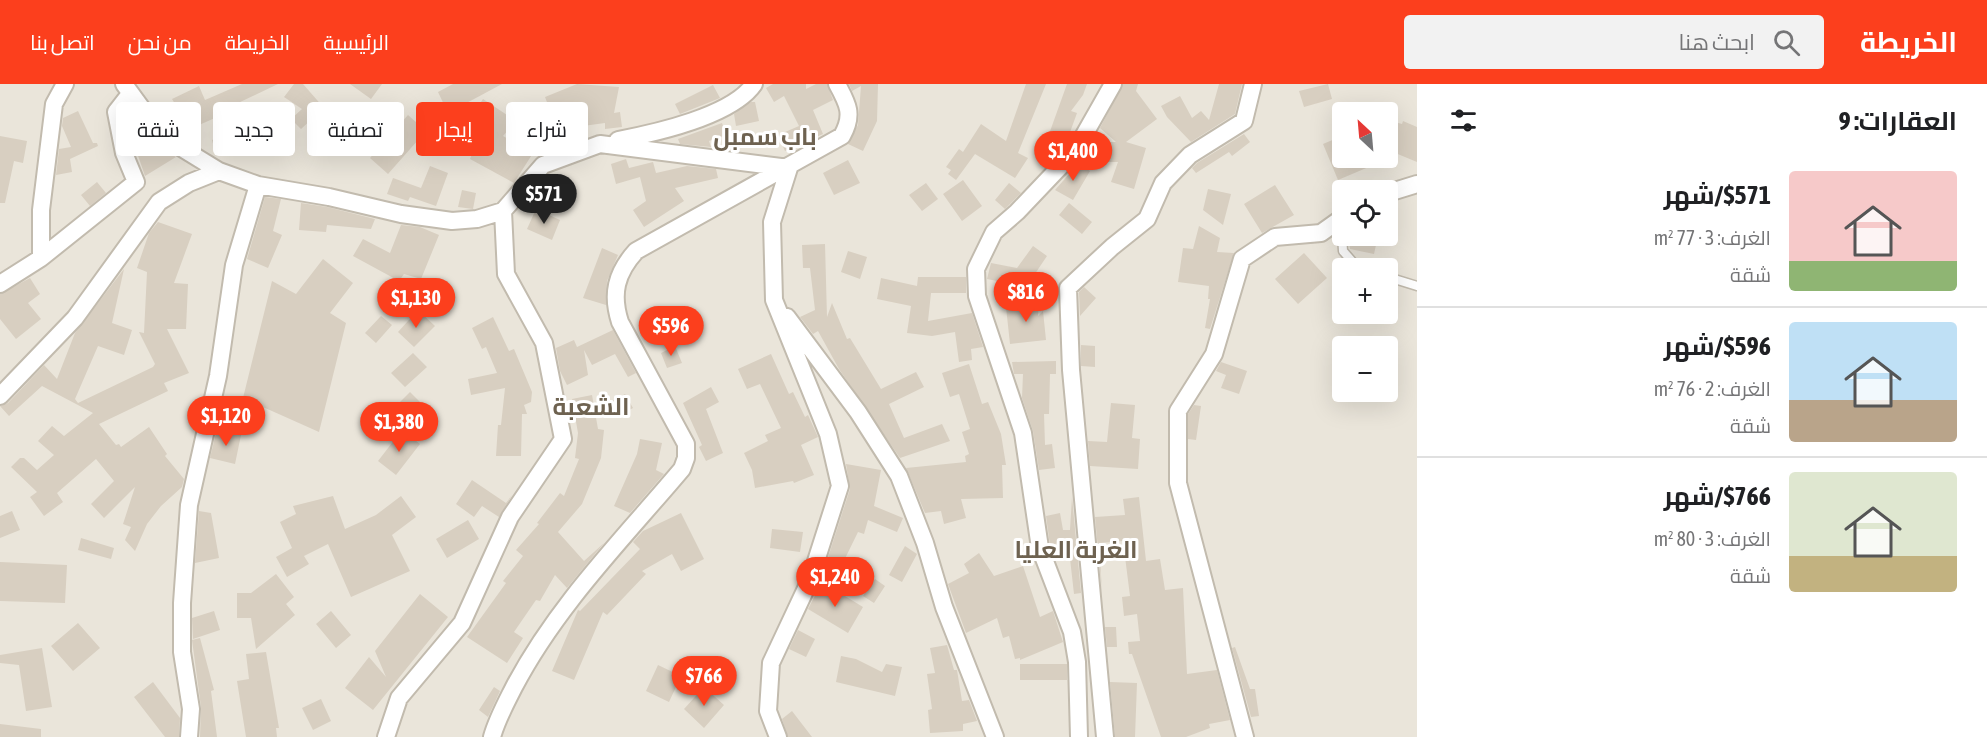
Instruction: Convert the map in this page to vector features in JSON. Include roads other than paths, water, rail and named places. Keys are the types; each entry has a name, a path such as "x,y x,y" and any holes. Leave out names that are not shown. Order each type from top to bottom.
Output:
{"street":[{"path":"41,258 41,210 54,104 65,84"},
{"path":"0,284 41,258 136,182 124,153 116,112 127,89 162,136 219,171 258,185 329,196 401,214 452,221 477,219 503,211 543,165 600,144 667,130 707,116 749,91 754,84"},
{"path":"492,737 495,723 519,678 559,614 682,469 686,458 686,444 620,322 614,303 615,286 626,262 636,251 789,168 842,136 850,122 846,101 837,84"},
{"path":"1079,737 1077,662 1072,632 1040,548 1023,433 977,296 976,269 994,232 1017,212 1075,152 1113,84"},
{"path":"1105,737 1071,370 1068,288 1112,247 1147,219 1163,183 1190,155 1244,121 1253,84"},
{"path":"600,144 789,168"},
{"path":"778,737 768,711 771,663 810,580 840,486 828,434 774,300 772,222 789,168"},
{"path":"0,396 75,318 159,202 189,183 219,171"},
{"path":"1398,190 1417,184"},
{"path":"189,737 191,709 182,652 182,603 189,505 218,376 234,265 258,185"},
{"path":"386,737 399,698 462,623 510,517 563,439 544,343 506,274 503,211"},
{"path":"1245,737 1206,582 1178,483 1178,411 1214,354 1242,259 1275,237 1321,233 1332,225"},
{"path":"774,300 858,411 899,476 925,543 944,607 995,737"}],"lane":[{"path":"1398,281 1417,286"}],"district":[{"name":"باب سمبل","path":"765,136"},
{"name":"الشعبة","path":"591,406"},
{"name":"الغربة العليا","path":"1076,549"}]}
